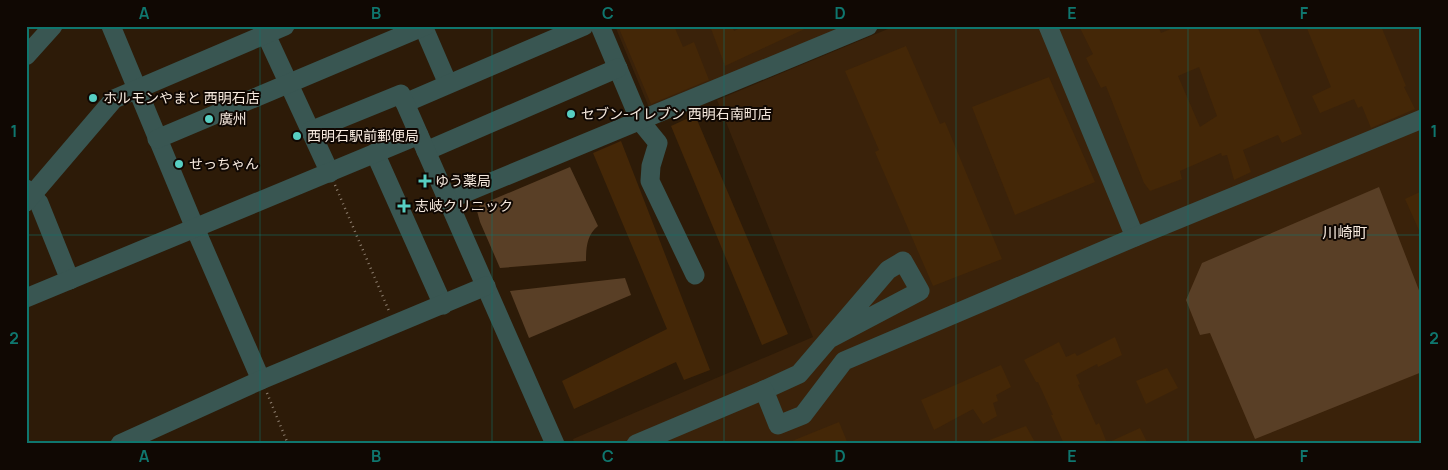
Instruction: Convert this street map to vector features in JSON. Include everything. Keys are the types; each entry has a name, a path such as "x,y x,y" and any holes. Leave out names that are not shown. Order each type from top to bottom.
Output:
{"street":[{"path":"26,56 53,26"},
{"path":"70,280 39,203 28,195 114,98 264,30 285,26"},
{"path":"405,103 584,26"},
{"path":"600,26 640,121 658,143 651,166 650,181 695,275"},
{"path":"448,200 868,26"},
{"path":"1048,26 1135,237"},
{"path":"157,139 424,27 448,84"},
{"path":"115,28 136,89 261,380"},
{"path":"264,30 330,172"},
{"path":"26,298 375,153 422,143 618,68"},
{"path":"310,131 401,94 555,444"},
{"path":"764,390 778,426 803,416 844,361 1135,237 1422,119"},
{"path":"375,153 443,305"},
{"path":"636,444 798,374 888,270 903,261 920,291 829,339"},
{"path":"120,444 261,380 486,286"}],"path":[{"path":"330,172 395,325"},
{"path":"261,380 288,444"}],"shaded area":[{"path":"615,26 849,26 650,110"},
{"path":"895,26 1422,26 1422,444 575,444 573,439 813,337 717,100"},
{"path":"570,167 598,226 591,233 586,251 586,261 500,268 480,222 477,211 480,205"},
{"path":"1379,187 1422,298 1422,372 1255,439 1210,333 1200,335 1186,300 1202,263"},
{"path":"625,278 631,295 529,338 510,291"}],"building":[{"path":"618,26 674,26 683,47 694,42 709,80 651,104"},
{"path":"710,26 732,26 734,31 744,26 811,26 725,66"},
{"path":"1079,26 1158,26 1161,33 1178,26 1257,26 1302,134 1282,143 1278,135 1243,150 1251,172 1234,180 1227,155 1222,156 1221,153 1180,171 1182,179 1150,191 1144,183 1106,86 1101,88 1086,58 1093,54","holes":["1199,67 1217,116 1200,127 1178,76"]},
{"path":"1306,26 1381,26 1406,86 1404,87 1415,109 1371,128 1362,106 1358,108 1354,99 1320,113 1312,96 1331,87"},
{"path":"906,46 940,124 945,122 1002,259 933,286 875,152 879,150 845,71"},
{"path":"1049,77 1095,182 1015,215 972,107"},
{"path":"695,115 788,334 762,345 671,126"},
{"path":"621,141 710,370 684,380 676,362 574,409 562,381 667,329 593,153"},
{"path":"1422,191 1422,237 1405,199"},
{"path":"1115,337 1122,355 1098,367 1097,364 1076,375 1080,384 1078,385 1096,425 1099,423 1107,443 1140,428 1148,444 1064,444 1038,382 1036,382 1024,360 1059,342 1066,357 1075,353 1077,356"},
{"path":"1001,365 1011,387 996,395 998,401 993,403 997,416 983,424 973,409 934,430 921,400"},
{"path":"1167,368 1178,388 1146,404 1136,381"},
{"path":"839,422 848,444 787,444 787,443"},
{"path":"1026,426 1036,444 982,444 982,443"}],"place":[{"name":"ホルモンやまと 西明石店","path":"93,98"},
{"name":"セブン-イレブン 西明石南町店","path":"571,114"},
{"name":"廣州","path":"209,119"},
{"name":"西明石駅前郵便局","path":"297,136"},
{"name":"せっちゃん","path":"179,164"},
{"name":"ゆう薬局","path":"425,181"},
{"name":"志岐クリニック","path":"404,206"}],"district":[{"name":"川崎町","path":"1345,233"}]}
